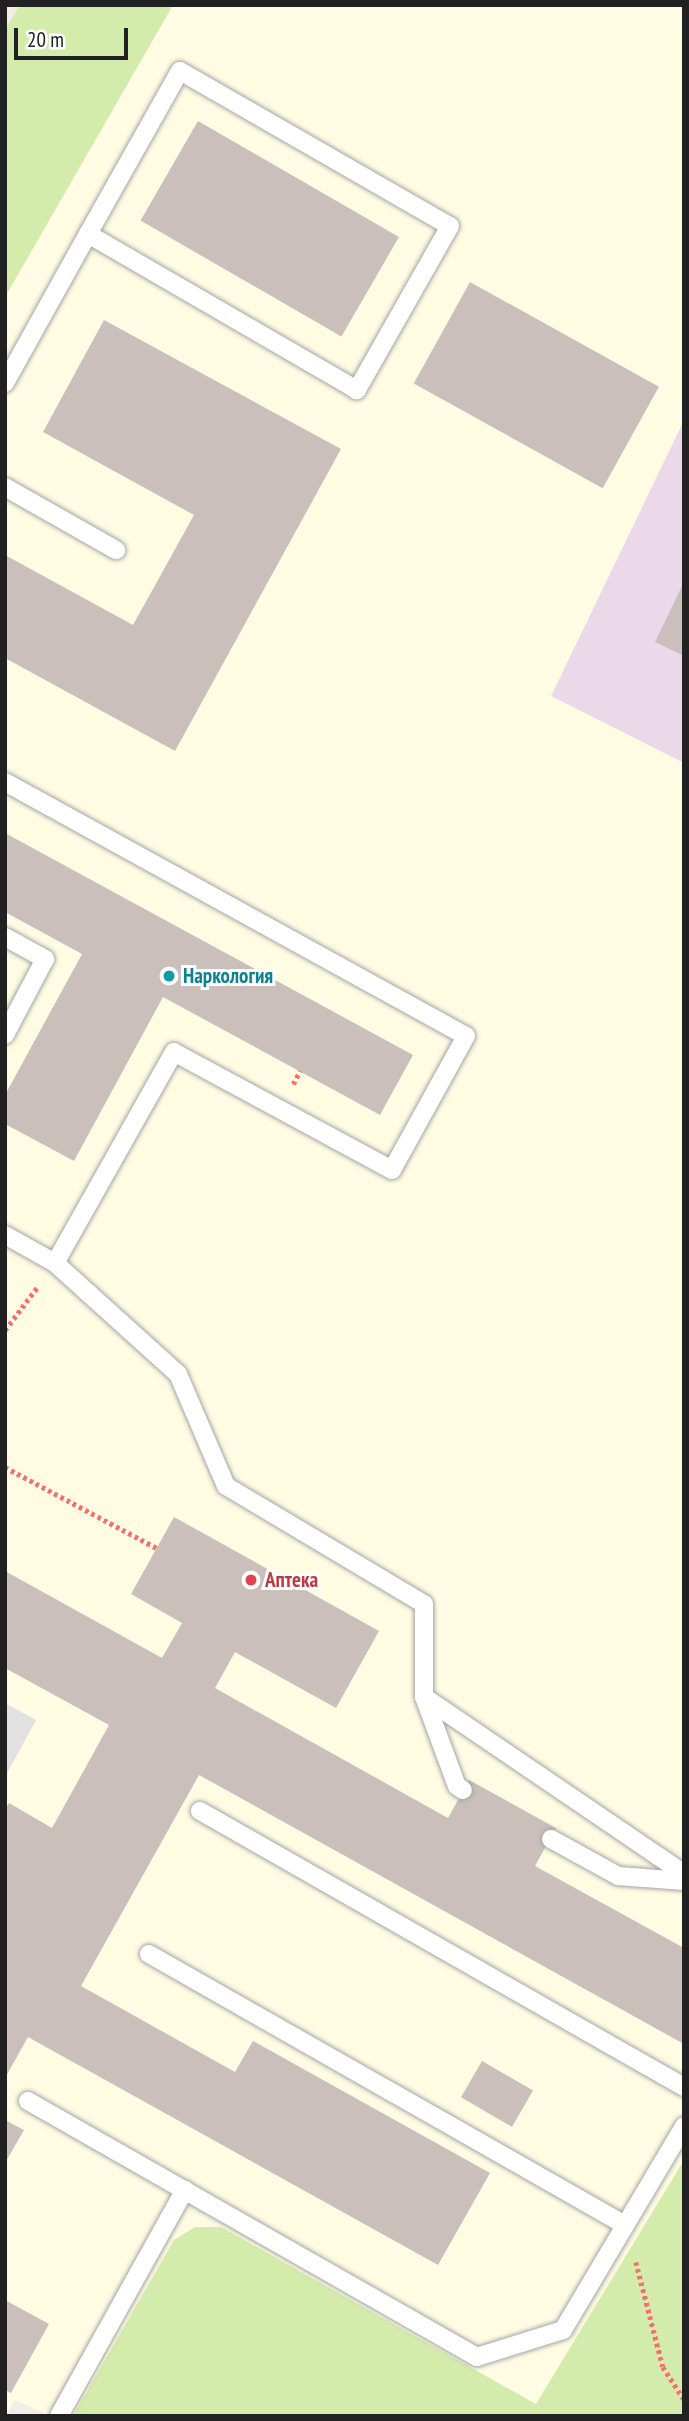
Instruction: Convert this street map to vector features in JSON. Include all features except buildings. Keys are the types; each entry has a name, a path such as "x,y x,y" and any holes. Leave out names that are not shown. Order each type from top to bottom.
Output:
{"lane":[{"path":"5,383 88,234 180,71 450,226 357,390 88,234"},
{"path":"5,487 116,551"},
{"path":"5,782 466,1035 392,1170 174,1052 55,1263"},
{"path":"5,937 45,959 5,1035"},
{"path":"5,1235 55,1263 178,1374 226,1486 424,1604 424,1696 457,1786 463,1790"},
{"path":"424,1696 684,1874"},
{"path":"200,1811 684,2087"},
{"path":"551,1839 618,1877 684,1881"},
{"path":"149,1954 625,2225"},
{"path":"28,2101 477,2357 563,2330 684,2126"},
{"path":"59,2416 185,2190"}],"path":[{"path":"5,1330 55,1263"},
{"path":"5,1467 156,1548"},
{"path":"625,2225 663,2367 684,2399"}],"shaded area":[{"path":"173,5 684,5 684,420 551,696 684,763 684,2409 672,2416 50,2416 15,2400 5,2416 5,297"},
{"path":"684,420 684,763 551,696"},
{"path":"5,1703 36,1720 5,1777"}],"green space":[{"path":"20,5 173,5 5,297 5,30"},
{"path":"684,2160 684,2416 73,2416 174,2240 195,2227 221,2227 536,2404"}],"place":[{"name":"Наркология","path":"169,976"},
{"name":"Аптека","path":"251,1580"}]}
